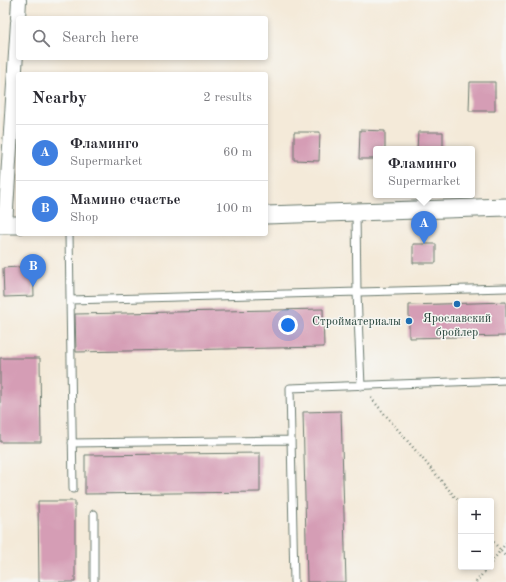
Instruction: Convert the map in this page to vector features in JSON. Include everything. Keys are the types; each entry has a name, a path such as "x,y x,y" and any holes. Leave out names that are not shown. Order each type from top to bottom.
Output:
{"street":[{"path":"18,16 19,0"},
{"path":"8,225 16,60"},
{"path":"268,215 506,207"}],"lane":[{"path":"356,212 357,293 361,386"},
{"path":"69,236 73,488"},
{"path":"70,300 506,288"},
{"path":"294,582 290,388 506,380"},
{"path":"72,443 291,440"},
{"path":"94,514 94,582"}],"path":[{"path":"361,386 458,500"},
{"path":"494,542 506,557"},
{"path":"494,559 506,543"},
{"path":"476,582 486,570"}],"building":[{"path":"470,82 495,82 495,111 469,111"},
{"path":"360,130 385,131 385,146 373,146 373,159 359,159"},
{"path":"294,132 320,132 319,161 294,160"},
{"path":"418,132 443,132 443,146 417,146"},
{"path":"413,244 436,244 436,263 413,263"},
{"path":"33,266 34,296 4,297 3,268"},
{"path":"506,302 506,336 409,338 409,305"},
{"path":"323,309 324,347 76,352 75,314"},
{"path":"0,358 40,358 41,442 0,442"},
{"path":"341,411 346,582 307,582 303,412"},
{"path":"260,453 260,492 85,494 85,455"},
{"path":"38,501 75,501 75,582 39,582"}],"place":[{"name":"Фламинго","path":"424,244"},
{"name":"Мамино счастье","path":"33,287"},
{"name":"Ярославский бройлер","path":"457,304"},
{"name":"Стройматериалы","path":"409,321"}]}
